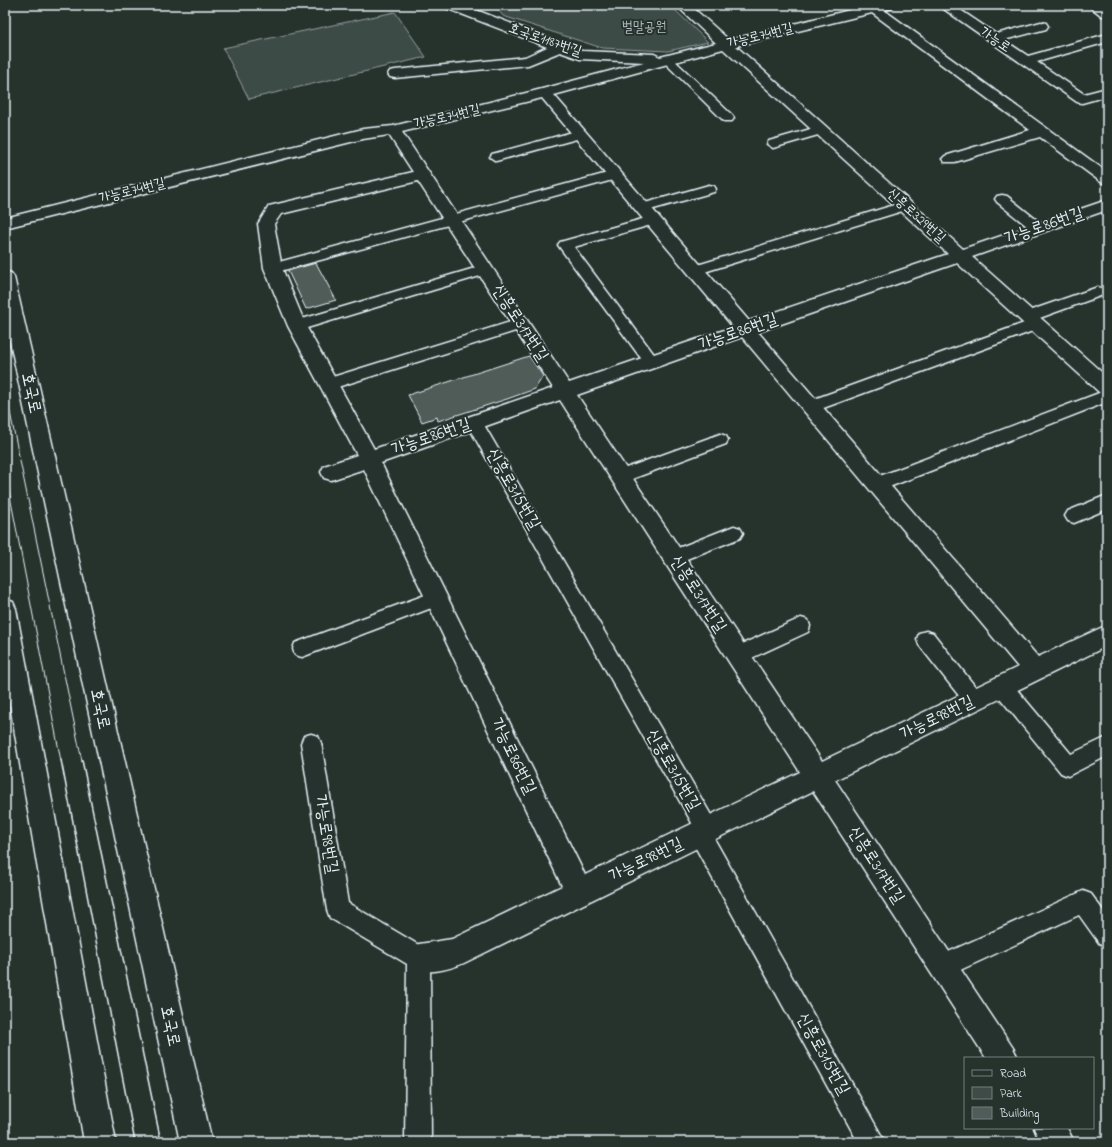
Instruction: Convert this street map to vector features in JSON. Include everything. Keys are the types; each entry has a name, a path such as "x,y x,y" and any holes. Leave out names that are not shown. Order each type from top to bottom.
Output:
{"street":[{"name":"신흥로329번길","path":"682,5 1107,388"},
{"name":"가능로","path":"944,5 1082,99 1107,92"},
{"path":"1094,5 1107,13"},
{"name":"호국로1187번길","path":"461,6 559,47 580,54 667,59"},
{"name":"가능로74번길","path":"5,223 363,134 393,130 545,93 616,75 667,59 881,7"},
{"path":"881,7 1107,179"},
{"path":"823,9 836,17"},
{"path":"993,39 1041,26"},
{"name":"가능로","path":"1026,61 1107,38"},
{"path":"395,74 528,61 559,47"},
{"path":"545,93 1036,670"},
{"name":"신흥로317번길","path":"393,130 1002,1057"},
{"path":"950,159 1042,131"},
{"name":"가능로86번길","path":"422,175 275,210 266,224 273,268 297,326 369,459 579,892"},
{"name":"가능로86번길","path":"331,472 1107,205"},
{"name":"호국로","path":"5,277 195,1140"},
{"path":"5,609 100,1142"},
{"name":"가능로98번길","path":"419,958 454,953 1107,635"},
{"path":"1050,1129 1058,1142"}],"lane":[{"path":"667,59 728,118"},
{"path":"773,144 821,130"},
{"path":"496,157 580,134"},
{"path":"273,268 615,175"},
{"path":"651,361 565,245 709,189"},
{"path":"1002,199 1038,228"},
{"path":"696,270 904,206"},
{"path":"297,326 485,270"},
{"path":"812,406 1032,320 1098,292"},
{"path":"328,384 520,324"},
{"path":"878,484 1107,396"},
{"name":"신흥로315번길","path":"474,422 703,822 700,834 872,1142"},
{"path":"621,477 720,440"},
{"path":"1074,516 1107,502"},
{"path":"674,557 734,533"},
{"path":"302,649 436,599"},
{"path":"738,655 801,626"},
{"path":"926,639 974,700"},
{"path":"1002,686 1068,766 1107,746"},
{"name":"가능로98번길","path":"311,743 338,910 419,958"},
{"path":"943,966 1082,902 1107,935"},
{"path":"418,1142 419,958"}],"green space":[{"name":"벌말공원","path":"494,5 670,5 708,42 668,51 602,48 503,16"},
{"path":"395,12 426,57 249,99 223,48"}],"building":[{"path":"316,263 336,300 306,309 288,271"},
{"path":"529,356 543,376 535,389 507,399 438,421 437,417 422,422 408,395"}],"tram line":[{"path":"5,388 82,761"},
{"path":"5,470 61,761"},
{"path":"61,760 135,1142"},
{"path":"82,760 161,1142"}]}
